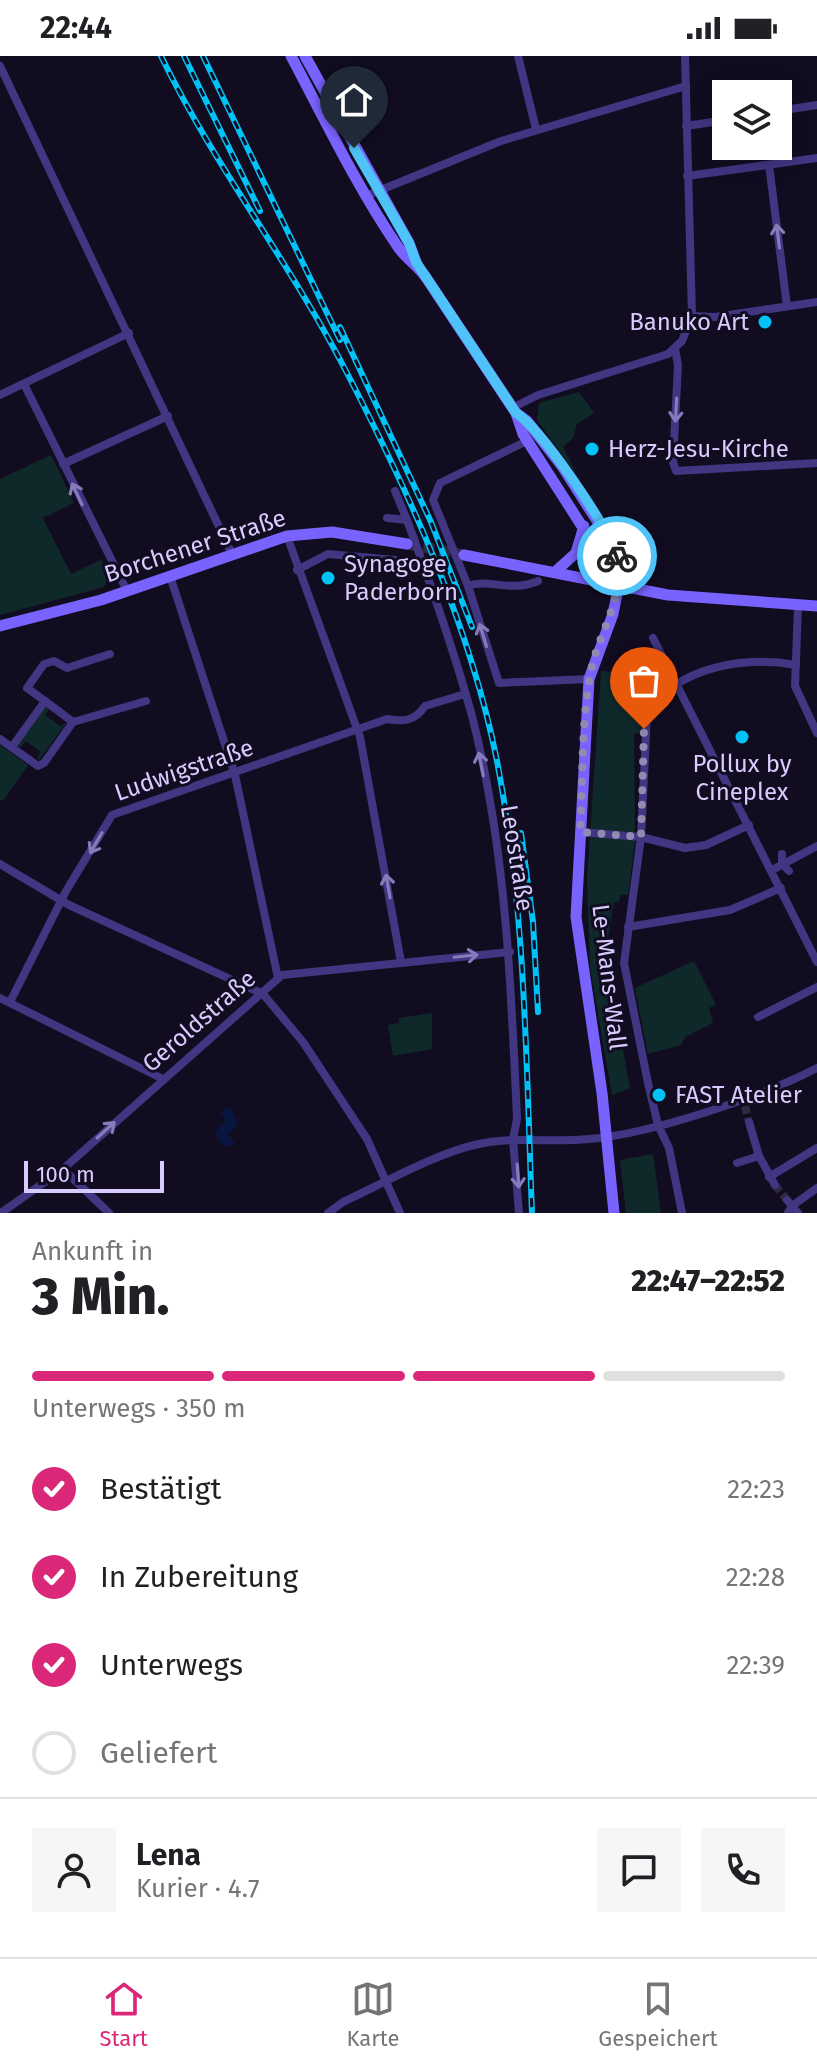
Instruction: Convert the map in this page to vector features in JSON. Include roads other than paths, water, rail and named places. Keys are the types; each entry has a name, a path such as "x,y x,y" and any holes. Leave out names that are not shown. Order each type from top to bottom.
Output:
{"main road":[{"path":"291,56 371,193 409,243 416,262 514,410 545,442 610,541 616,552 619,584"},
{"path":"305,56 371,193"},
{"path":"514,410 527,441 619,584"},
{"path":"557,570 576,553 584,526"},
{"name":"Borchener Straße","path":"0,626 127,591 287,536 332,532 407,544"},
{"path":"464,555 557,570 685,597 817,606"},
{"name":"Le-Mans-Wall","path":"614,1213 578,943 580,832 589,679 610,623 619,584"}],"street":[{"path":"518,56 536,129"},
{"path":"685,56 692,316 675,349 678,365 673,462 676,471 817,463"},
{"path":"0,66 232,554"},
{"path":"371,193 536,129 686,86"},
{"path":"792,109 817,105"},
{"path":"686,126 712,122"},
{"path":"687,176 817,158"},
{"path":"769,165 787,306"},
{"path":"692,316 715,317 817,302"},
{"path":"1,394 129,333"},
{"path":"514,410 538,395 675,349"},
{"path":"24,384 127,591"},
{"path":"63,464 168,416"},
{"path":"527,441 440,483 433,500 468,586 499,683 589,679"},
{"name":"Leostraße","path":"395,491 426,572 465,694 497,846 510,952 517,1119 513,1139 519,1213"},
{"path":"387,518 407,520"},
{"path":"287,536 358,731 401,962"},
{"path":"297,570 328,554 395,560 426,572"},
{"path":"170,576 235,775 278,978"},
{"path":"468,586 475,583 509,588 538,581"},
{"path":"798,605 795,686 817,733"},
{"path":"653,638 816,956"},
{"path":"73,722 27,688 44,664 54,661 67,668 110,654"},
{"path":"682,1213 669,1148 658,1125 624,963 641,837 644,729 651,707 678,685 708,669 734,663 796,665"},
{"name":"Ludwigstraße","path":"10,1002 112,815 235,775 387,719 401,722 417,717 425,706 465,694"},
{"path":"12,747 45,701"},
{"path":"0,739 38,766 73,722 146,701"},
{"path":"580,832 641,837 663,845 699,847 749,825"},
{"path":"772,870 786,867 817,846"},
{"path":"782,854 786,867"},
{"path":"0,864 63,901 263,994 303,1042 367,1139 389,1181 400,1213"},
{"path":"628,927 730,910 781,888"},
{"path":"782,918 793,912"},
{"path":"788,928 799,923"},
{"name":"Geroldstraße","path":"1,1213 63,1169 278,978 291,972 510,952"},
{"path":"758,1017 817,987"},
{"path":"0,998 163,1079"},
{"path":"328,1213 343,1202 474,1145 513,1139 606,1136 658,1125 744,1102 817,1068"},
{"path":"749,1122 759,1156 775,1185"},
{"path":"769,1177 816,1149"},
{"path":"737,1163 759,1156"},
{"path":"63,1169 109,1213"},
{"path":"791,1208 817,1188"}],"water":[{"path":"231,1108 238,1124 228,1134 235,1143 231,1146 222,1144 216,1135 226,1120 220,1112"}],"tunnel":[{"path":"407,544 464,555"},
{"path":"745,1106 749,1122"},
{"path":"775,1185 787,1200"}],"railway":[{"path":"161,56 205,137 302,293 347,373 436,562 471,660 497,761 514,874 523,986 532,1213"},
{"path":"184,56 260,211"},
{"path":"203,56 340,340"},
{"path":"340,327 431,522 472,627"},
{"path":"521,833 533,922 538,1012"}],"place":[{"name":"Banuko Art","path":"765,322"},
{"name":"Herz-Jesu-Kirche","path":"592,449"},
{"name":"Synagoge Paderborn","path":"328,578"},
{"name":"Pollux by Cineplex","path":"742,737"},
{"name":"FAST Atelier","path":"659,1095"}]}
